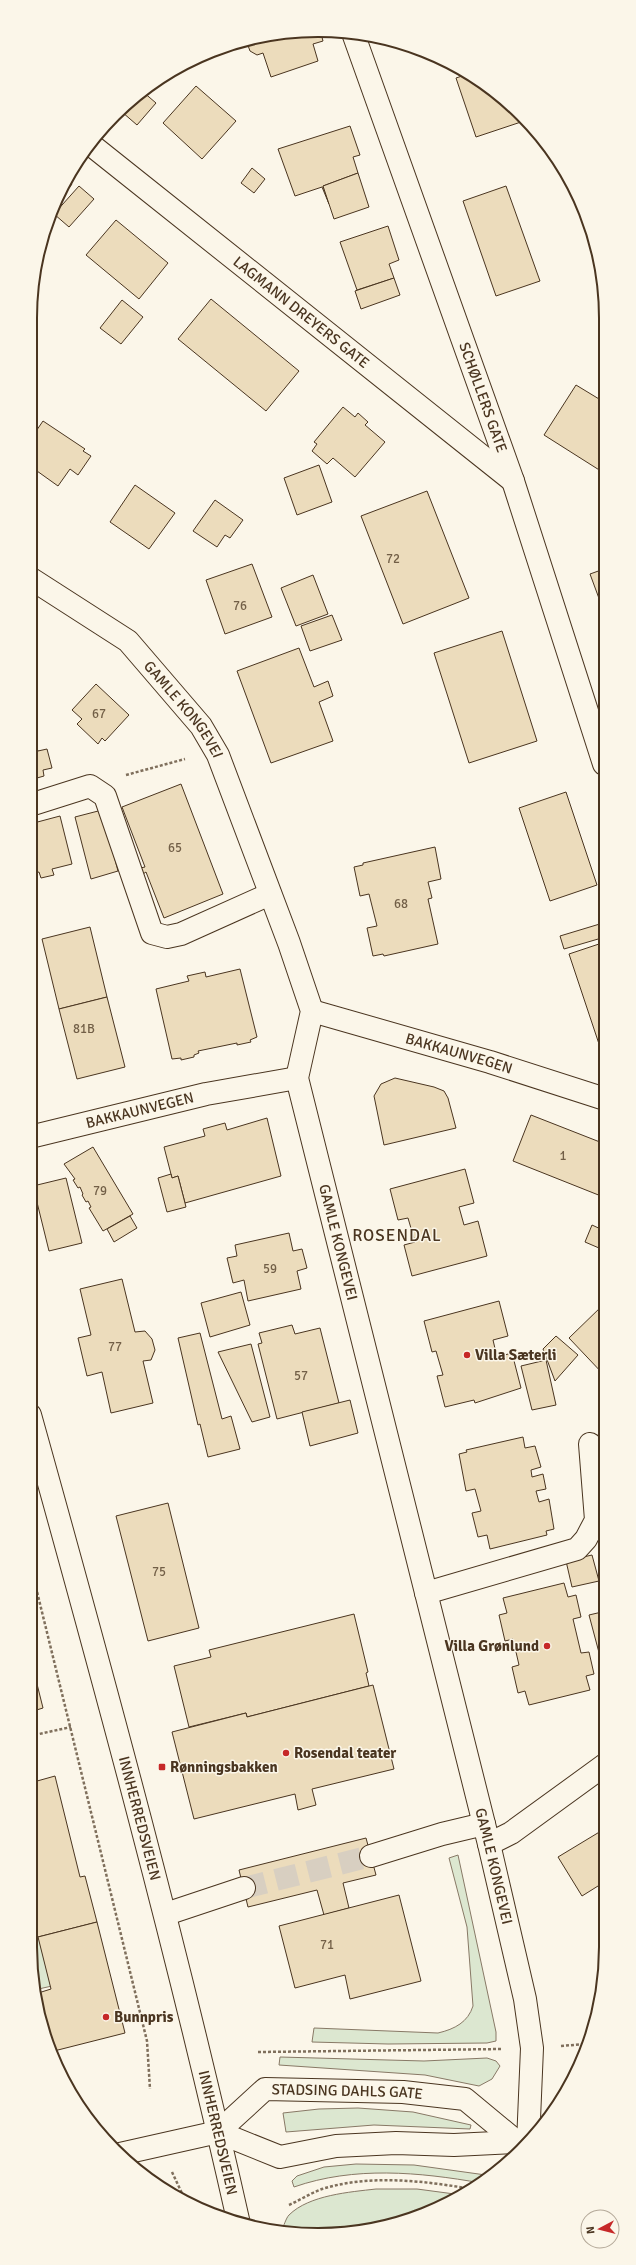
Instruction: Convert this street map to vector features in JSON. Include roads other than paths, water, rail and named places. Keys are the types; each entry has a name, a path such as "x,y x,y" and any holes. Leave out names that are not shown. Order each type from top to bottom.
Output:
{"street":[{"name":"SCHØLLERS GATE","path":"355,39 513,481 599,748"},
{"name":"LAGMANN DREYERS GATE","path":"95,148 513,481"},
{"name":"GAMLE KONGEVEI","path":"37,582 128,641 201,726 218,755 312,1011 297,1078 486,1834 525,2000 532,2048 524,2137"},
{"path":"37,803 90,786 105,796 152,933 167,937 181,934 270,894"},
{"name":"BAKKAUNVEGEN","path":"312,1011 490,1062 599,1097"},
{"name":"BAKKAUNVEGEN","path":"37,1135 206,1094 297,1078"},
{"name":"INNHERREDSVEIEN","path":"37,1440 116,1725 166,1914 237,2216"},
{"path":"426,1593 576,1549 586,1539 596,1520 590,1444"},
{"path":"371,1856 442,1834 511,1834 599,1769"},
{"path":"166,1914 244,1888"},
{"name":"STADSING DAHLS GATE","path":"218,2132 265,2089 403,2092 465,2099 521,2141"},
{"path":"127,2153 218,2132 280,2157 336,2146 396,2143 454,2146 519,2143"}],"tunnel":[{"path":"244,1888 371,1856"}],"place":[{"name":"Villa Sæterli","path":"467,1355"},
{"name":"Villa Grønlund","path":"547,1646"},
{"name":"Rosendal teater","path":"286,1753"},
{"name":"Rønningsbakken","path":"162,1767"},
{"name":"Bunnpris","path":"106,2017"}],"district":[{"name":"ROSENDAL","path":"397,1235"}]}
